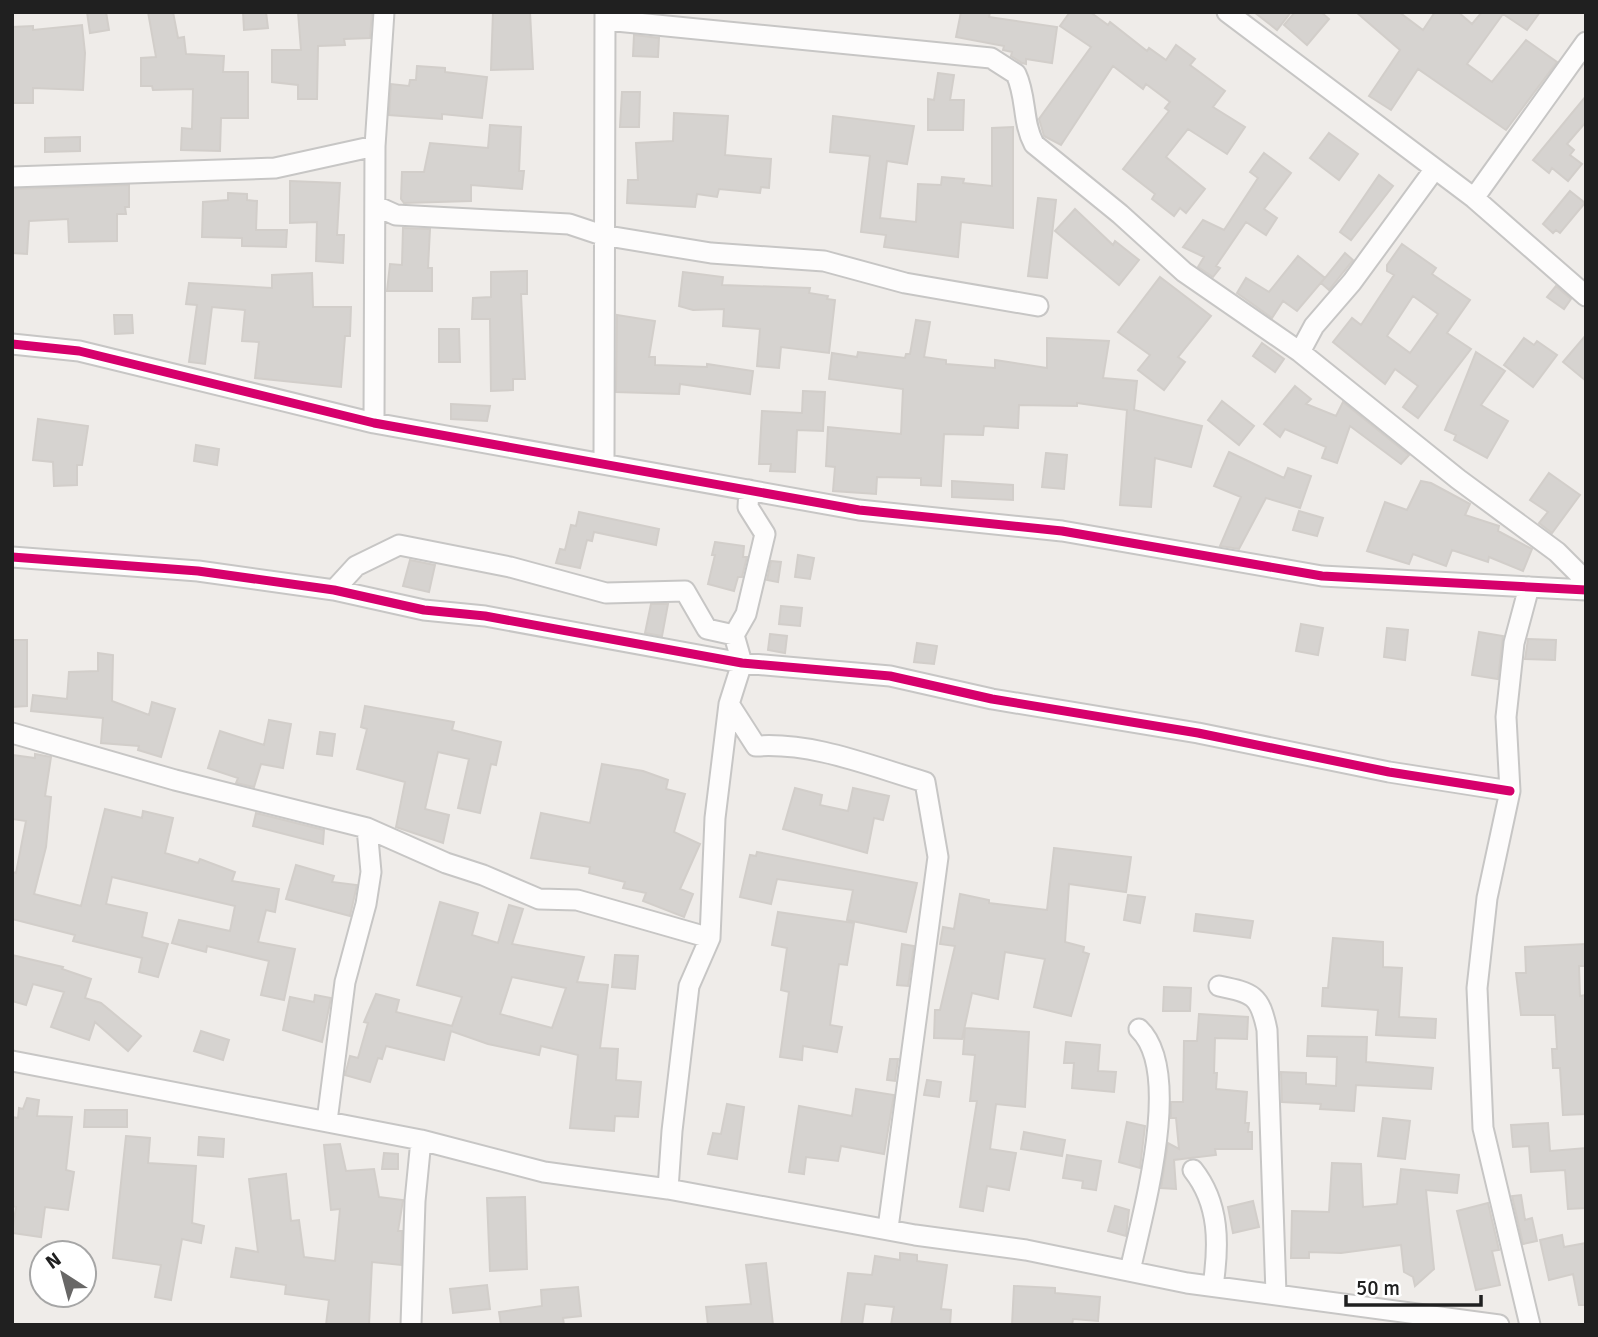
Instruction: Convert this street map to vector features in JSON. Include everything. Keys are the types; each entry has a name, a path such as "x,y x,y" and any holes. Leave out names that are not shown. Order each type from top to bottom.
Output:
{"street":[{"path":"374,423 375,146 384,12"},
{"path":"1227,12 1433,170 1474,198 1586,296"},
{"path":"604,462 605,16 991,58 1016,74 1026,106 1027,130 1034,144 1120,214 1184,272 1300,352 1458,479 1557,552 1586,581"},
{"path":"1474,198 1586,42"},
{"path":"12,177 275,168 375,146"},
{"path":"1300,352 1314,326 1352,282 1433,170"},
{"path":"376,206 396,215 569,224 603,235 711,253 824,261 905,283 1038,306"},
{"path":"12,344 79,351 374,423 604,462 859,510 1062,531 1322,576 1586,590"},
{"path":"668,1189 689,986 710,938 715,818 729,704 742,663 734,635 747,614 765,534 748,508 749,490"},
{"path":"334,590 356,566 399,545 510,567 606,593 685,591 707,629 734,635"},
{"path":"12,557 198,571 334,590 424,610 485,616 742,663 890,676 992,699 1198,733 1389,772 1510,792"},
{"path":"1529,587 1514,643 1506,717 1510,792 1487,898 1477,988 1483,1128 1530,1325"},
{"path":"729,704 756,746 797,746 825,753 925,782 929,795 938,857 888,1228"},
{"path":"12,733 175,780 367,828 446,863 483,875 539,899 577,900 710,938"},
{"path":"327,1121 345,982 366,904 371,872 367,828"},
{"path":"1219,986 1249,992 1263,1007 1267,1030 1276,1294"},
{"path":"1130,1271 1151,1177 1160,1073 1150,1039 1139,1029"},
{"path":"12,1061 421,1140 544,1172 668,1189 1213,1286 1499,1325"},
{"path":"411,1325 415,1201 421,1140"},
{"path":"1193,1170 1203,1182 1214,1214 1218,1251 1213,1286"}],"building":[{"path":"87,12 106,12 109,30 90,33"},
{"path":"148,12 173,12 178,38 184,37 186,54 224,56 223,72 248,72 248,118 221,118 220,151 181,150 182,128 192,129 193,89 153,90 152,86 141,86 141,58 156,57"},
{"path":"243,12 266,12 268,28 244,30"},
{"path":"298,12 372,12 370,38 344,39 345,45 318,46 317,99 298,99 298,85 272,82 272,50 301,50"},
{"path":"493,12 530,12 533,69 491,70"},
{"path":"961,12 990,12 989,17 1057,27 1052,63 1026,59 1026,64 1022,63 1011,56 1012,52 1003,50 1004,46 956,37"},
{"path":"1070,12 1090,12 1108,25 1110,22 1147,51 1149,48 1166,60 1176,45 1195,59 1190,65 1225,91 1213,107 1245,127 1227,154 1188,129 1166,157 1205,189 1186,213 1180,208 1174,216 1152,199 1155,194 1123,169 1169,111 1165,108 1170,102 1146,84 1143,89 1113,66 1061,145 1044,136 1039,119 1091,47 1060,26"},
{"path":"1254,12 1291,12 1277,30"},
{"path":"1295,12 1321,12 1329,19 1307,45 1284,25"},
{"path":"1356,12 1399,12 1423,30 1435,12 1458,12 1472,24 1482,12 1540,12 1527,30 1503,14 1467,64 1492,82 1526,40 1557,62 1506,130 1418,69 1391,110 1369,96 1400,50"},
{"path":"82,25 85,53 83,90 33,88 33,103 12,103 12,27 33,26 33,30"},
{"path":"634,35 659,38 658,57 633,56"},
{"path":"417,66 445,68 445,72 487,77 482,118 442,114 442,119 389,115 391,84 409,86 410,80 416,80"},
{"path":"938,73 954,75 950,100 964,100 963,130 928,130 928,99 934,100"},
{"path":"622,92 640,92 639,127 620,127"},
{"path":"1586,96 1586,122 1567,144 1574,150 1570,155 1582,164 1568,181 1552,168 1549,173 1533,160"},
{"path":"674,113 728,116 725,155 771,159 769,188 761,187 760,193 719,189 717,197 697,194 695,207 627,203 628,180 638,180 636,143 673,141"},
{"path":"833,116 914,126 907,164 887,161 880,218 916,222 918,184 941,185 942,177 964,179 963,183 992,186 992,128 1013,127 1013,228 961,222 958,257 884,247 886,235 861,232 870,156 830,152"},
{"path":"490,125 521,127 519,171 524,171 522,189 471,185 471,201 404,203 401,199 402,172 424,172 430,143 488,148"},
{"path":"1329,133 1358,154 1339,180 1310,158"},
{"path":"80,137 80,151 45,152 45,138"},
{"path":"1264,153 1291,173 1264,209 1277,218 1266,235 1246,222 1216,266 1220,268 1213,277 1198,267 1204,257 1183,247 1203,220 1224,230 1258,178 1250,172"},
{"path":"1379,175 1393,186 1351,240 1340,232"},
{"path":"290,181 340,183 337,235 344,235 343,263 316,261 317,222 290,223"},
{"path":"129,185 129,207 125,207 126,214 117,214 117,241 69,242 68,219 29,221 27,254 12,253 12,189"},
{"path":"1570,191 1585,203 1560,233 1556,230 1553,233 1543,224"},
{"path":"228,193 247,194 247,200 257,201 256,230 287,230 286,247 242,246 242,238 202,237 203,202 228,200"},
{"path":"1038,198 1056,200 1047,278 1028,276"},
{"path":"1075,209 1113,245 1115,241 1139,260 1119,285 1055,231"},
{"path":"403,228 430,229 428,268 432,268 432,291 387,291 390,264 402,265"},
{"path":"1402,244 1436,268 1432,274 1470,300 1447,333 1471,349 1418,418 1403,407 1418,386 1395,369 1385,384 1333,342 1352,318 1361,325 1394,275 1387,271 1387,265","holes":["1413,296 1438,314 1410,353 1387,336"]},
{"path":"1345,253 1353,260 1329,290 1321,283"},
{"path":"1298,256 1325,278 1297,311 1283,301 1272,318 1237,293 1246,278 1269,292"},
{"path":"527,271 527,294 521,294 525,379 513,379 513,390 491,391 490,319 472,319 473,298 491,297 491,272"},
{"path":"683,272 723,277 722,285 810,288 809,293 828,296 827,299 835,300 829,353 781,347 779,368 757,366 760,329 723,326 724,309 693,310 679,306"},
{"path":"312,273 313,307 351,307 350,336 345,336 341,387 255,378 259,342 242,341 245,310 212,307 205,364 189,362 197,305 186,304 189,283 272,288 272,275"},
{"path":"1160,277 1211,316 1178,357 1185,362 1164,390 1138,370 1150,355 1118,332"},
{"path":"1556,286 1571,299 1564,309 1547,297"},
{"path":"114,315 132,315 133,333 115,334"},
{"path":"617,315 655,321 649,357 655,357 655,365 707,367 707,364 753,371 750,394 680,384 679,394 616,392"},
{"path":"916,320 930,322 924,357 946,360 946,364 995,368 995,360 1047,368 1047,338 1109,341 1103,378 1137,381 1134,410 1202,426 1191,467 1155,458 1151,507 1120,505 1127,410 1077,403 1077,406 1019,405 1018,428 984,426 983,435 944,434 941,486 921,485 921,478 877,477 876,494 833,491 835,467 826,466 828,427 901,434 903,389 829,379 832,353 857,357 858,352 905,358 906,354 910,354"},
{"path":"439,329 459,329 460,362 439,362"},
{"path":"1586,335 1586,381 1563,362"},
{"path":"1524,338 1534,345 1537,341 1557,355 1533,387 1504,365"},
{"path":"1262,343 1284,359 1275,372 1253,356"},
{"path":"1476,352 1505,371 1481,405 1508,421 1487,458 1454,440 1456,435 1445,430"},
{"path":"1295,386 1311,399 1306,404 1336,416 1343,402 1409,455 1401,464 1350,426 1337,463 1322,458 1326,447 1285,429 1280,437 1264,424"},
{"path":"803,391 825,392 823,431 797,430 795,472 770,471 771,464 759,464 762,411 802,413"},
{"path":"1222,401 1254,426 1239,445 1208,420"},
{"path":"451,404 490,406 487,421 451,419"},
{"path":"38,419 88,426 82,465 77,465 77,485 54,486 53,462 33,460"},
{"path":"196,445 219,449 217,465 194,461"},
{"path":"1229,452 1284,478 1288,468 1311,476 1300,508 1266,498 1239,549 1220,546 1241,497 1214,486"},
{"path":"1046,453 1067,455 1064,489 1042,487"},
{"path":"1549,473 1580,495 1552,533 1539,523 1548,512 1530,500"},
{"path":"952,481 1013,485 1013,500 952,497"},
{"path":"1421,481 1431,483 1470,504 1465,515 1499,526 1498,531 1532,549 1523,571 1489,557 1488,562 1452,550 1446,566 1413,554 1409,564 1367,551 1385,502 1407,510"},
{"path":"1299,511 1323,518 1317,536 1293,530"},
{"path":"579,512 659,529 656,545 594,532 592,541 587,540 580,568 556,563 560,549 565,550 571,525 576,526"},
{"path":"715,542 744,546 743,557 747,557 742,577 738,577 734,591 708,584 715,555 712,555"},
{"path":"798,555 814,558 810,579 795,577"},
{"path":"410,560 435,565 429,592 403,586"},
{"path":"771,561 781,562 778,582 767,580"},
{"path":"651,604 668,604 662,636 645,633"},
{"path":"781,606 802,608 800,626 779,624"},
{"path":"1301,624 1323,628 1318,655 1296,651"},
{"path":"1387,628 1408,630 1405,660 1384,657"},
{"path":"1479,632 1503,636 1498,679 1472,675"},
{"path":"770,634 787,636 785,653 768,650"},
{"path":"1528,639 1556,640 1555,660 1525,659"},
{"path":"12,640 27,640 27,706 12,707"},
{"path":"917,643 937,646 934,664 914,662"},
{"path":"98,653 113,655 112,701 149,715 152,702 175,709 161,757 138,750 139,746 101,743 103,718 31,711 33,695 67,699 69,672 98,671"},
{"path":"365,706 454,722 452,730 501,742 496,765 491,764 480,813 458,808 469,759 438,752 425,809 449,815 443,843 396,827 405,782 357,769 367,729 361,727"},
{"path":"269,720 291,724 283,768 261,764 254,787 236,783 238,778 208,768 220,731 264,745"},
{"path":"320,732 335,734 332,756 317,754"},
{"path":"35,754 51,757 45,796 51,797 46,847 34,894 81,906 105,809 142,818 143,811 173,818 165,853 198,863 200,859 235,872 232,881 279,889 275,912 266,910 258,942 295,949 284,1000 261,995 269,961 207,946 206,952 172,943 179,920 230,931 235,906 112,877 106,904 147,913 142,937 168,944 158,977 139,972 142,958 73,941 75,935 12,919 12,872 16,873 26,821 12,819 12,755 35,758"},
{"path":"602,764 643,771 668,780 666,789 685,794 674,832 700,844 680,889 693,894 684,917 643,901 646,893 623,888 625,882 589,873 590,867 531,858 541,813 590,823"},
{"path":"795,788 822,795 820,805 848,811 853,788 889,796 883,820 874,818 867,853 783,829"},
{"path":"256,813 324,830 323,844 253,826"},
{"path":"1054,848 1131,857 1126,892 1069,884 1065,942 1084,947 1083,952 1089,954 1071,1016 1034,1007 1045,959 1005,952 998,999 972,993 962,1039 934,1038 935,1010 940,1010 955,946 940,944 943,927 954,929 960,894 989,900 989,903 1047,910"},
{"path":"757,852 917,883 906,932 847,920 853,890 777,879 771,904 740,897 750,855 756,856"},
{"path":"296,865 334,876 332,882 357,885 350,916 286,899"},
{"path":"1128,895 1145,897 1140,923 1124,920"},
{"path":"440,902 478,913 472,935 498,943 509,905 523,909 512,944 584,957 577,982 608,985 600,1048 618,1049 616,1080 641,1082 638,1117 615,1116 614,1131 570,1128 578,1055 541,1046 539,1055 488,1044 451,1031 444,1060 386,1046 382,1059 378,1058 370,1082 345,1075 350,1056 358,1058 368,1023 364,1022 376,994 399,1000 396,1012 452,1026 462,997 417,985","holes":["512,977 566,988 552,1028 500,1014"]},
{"path":"778,912 854,923 847,965 839,964 830,1025 842,1027 837,1052 803,1046 802,1060 780,1057 789,992 781,990 787,948 772,945"},
{"path":"1196,914 1253,921 1250,938 1194,931"},
{"path":"1333,938 1383,942 1383,967 1402,968 1399,1017 1436,1019 1435,1038 1376,1035 1378,1010 1322,1006 1323,988 1328,988"},
{"path":"902,944 914,946 908,986 897,985"},
{"path":"1586,944 1586,966 1579,966 1580,996 1586,995 1586,1114 1563,1115 1560,1068 1553,1068 1552,1049 1557,1049 1555,1015 1521,1015 1516,973 1526,973 1525,947"},
{"path":"12,955 63,967 62,969 91,979 85,998 101,1003 141,1036 128,1051 95,1022 89,1040 51,1027 64,992 33,984 26,1005 12,1001"},
{"path":"615,955 638,956 635,989 612,987"},
{"path":"1164,987 1191,988 1190,1011 1163,1011"},
{"path":"315,995 331,998 322,1042 283,1030 290,997 314,1002"},
{"path":"1199,1014 1248,1017 1247,1039 1215,1038 1214,1073 1217,1073 1216,1089 1247,1092 1245,1123 1249,1123 1248,1132 1252,1132 1252,1149 1215,1149 1216,1155 1174,1160 1176,1189 1161,1188 1168,1143 1179,1149 1176,1118 1171,1118 1171,1102 1183,1102 1184,1041 1197,1041"},
{"path":"965,1028 1029,1032 1025,1107 996,1104 990,1149 1016,1153 1009,1190 987,1186 983,1211 960,1207 977,1101 970,1101 975,1055 963,1054"},
{"path":"201,1031 229,1040 223,1060 194,1051"},
{"path":"1308,1036 1367,1037 1366,1062 1433,1068 1431,1089 1356,1085 1354,1111 1320,1109 1321,1104 1282,1102 1281,1072 1306,1073 1306,1084 1336,1086 1337,1057 1307,1056"},
{"path":"1066,1042 1100,1045 1098,1071 1116,1072 1114,1092 1072,1088 1074,1063 1064,1063"},
{"path":"890,1059 898,1059 895,1081 887,1080"},
{"path":"927,1080 941,1082 939,1097 924,1095"},
{"path":"856,1089 894,1095 884,1154 841,1146 838,1161 806,1157 804,1174 789,1172 799,1106 852,1116"},
{"path":"27,1098 39,1100 37,1116 72,1117 66,1170 74,1172 68,1210 45,1207 41,1237 12,1233 16,1207 12,1206 12,1117 18,1118 19,1108 23,1109"},
{"path":"727,1104 744,1107 737,1159 708,1154 713,1133 721,1134"},
{"path":"85,1110 127,1110 127,1127 84,1127"},
{"path":"1383,1118 1410,1121 1405,1159 1378,1156"},
{"path":"1127,1122 1145,1126 1140,1168 1119,1162"},
{"path":"1548,1123 1550,1151 1586,1148 1586,1208 1568,1209 1565,1170 1531,1172 1529,1146 1513,1147 1511,1125"},
{"path":"1024,1132 1065,1140 1062,1156 1021,1149"},
{"path":"126,1136 150,1138 148,1163 196,1166 192,1223 204,1226 201,1243 182,1239 171,1300 155,1297 161,1265 113,1258"},
{"path":"199,1137 224,1139 223,1157 198,1155"},
{"path":"340,1144 346,1171 374,1169 379,1197 403,1200 398,1231 402,1231 401,1265 372,1262 369,1325 326,1325 329,1300 285,1294 286,1285 231,1277 236,1248 258,1252 249,1179 286,1174 291,1221 299,1220 304,1257 335,1261 340,1209 331,1210 324,1145"},
{"path":"384,1153 398,1154 398,1169 382,1169"},
{"path":"1067,1155 1101,1161 1096,1190 1082,1188 1083,1181 1063,1178"},
{"path":"1332,1163 1361,1164 1363,1207 1397,1204 1401,1169 1459,1175 1457,1193 1426,1190 1434,1269 1415,1286 1413,1277 1404,1272 1401,1245 1341,1253 1309,1252 1309,1258 1291,1258 1292,1211 1329,1212"},
{"path":"1521,1195 1525,1220 1532,1218 1537,1241 1523,1244 1512,1196"},
{"path":"525,1197 527,1269 490,1271 487,1198"},
{"path":"1253,1201 1259,1227 1233,1233 1228,1207"},
{"path":"1488,1203 1499,1250 1492,1251 1500,1285 1476,1290 1457,1211"},
{"path":"1115,1206 1129,1210 1126,1236 1108,1231"},
{"path":"1562,1235 1564,1247 1586,1243 1586,1305 1579,1305 1573,1274 1549,1280 1540,1240"},
{"path":"900,1253 917,1255 917,1261 947,1265 941,1309 951,1310 950,1325 891,1325 894,1307 865,1304 862,1325 841,1325 848,1273 872,1275 875,1256 900,1260"},
{"path":"766,1263 773,1325 708,1325 706,1307 751,1304 746,1265"},
{"path":"487,1285 490,1309 453,1313 450,1289"},
{"path":"1014,1286 1055,1288 1055,1293 1100,1297 1098,1321 1073,1319 1072,1325 1012,1325"},
{"path":"578,1287 581,1316 563,1318 564,1325 501,1325 499,1312 542,1306 541,1290"}],"cycle path":[{"path":"12,344 79,351 374,423 859,510 1062,531 1322,576 1586,590"},
{"path":"12,557 198,571 334,590 424,610 485,616 742,663 890,676 992,699 1198,733 1389,772 1510,791"}]}
